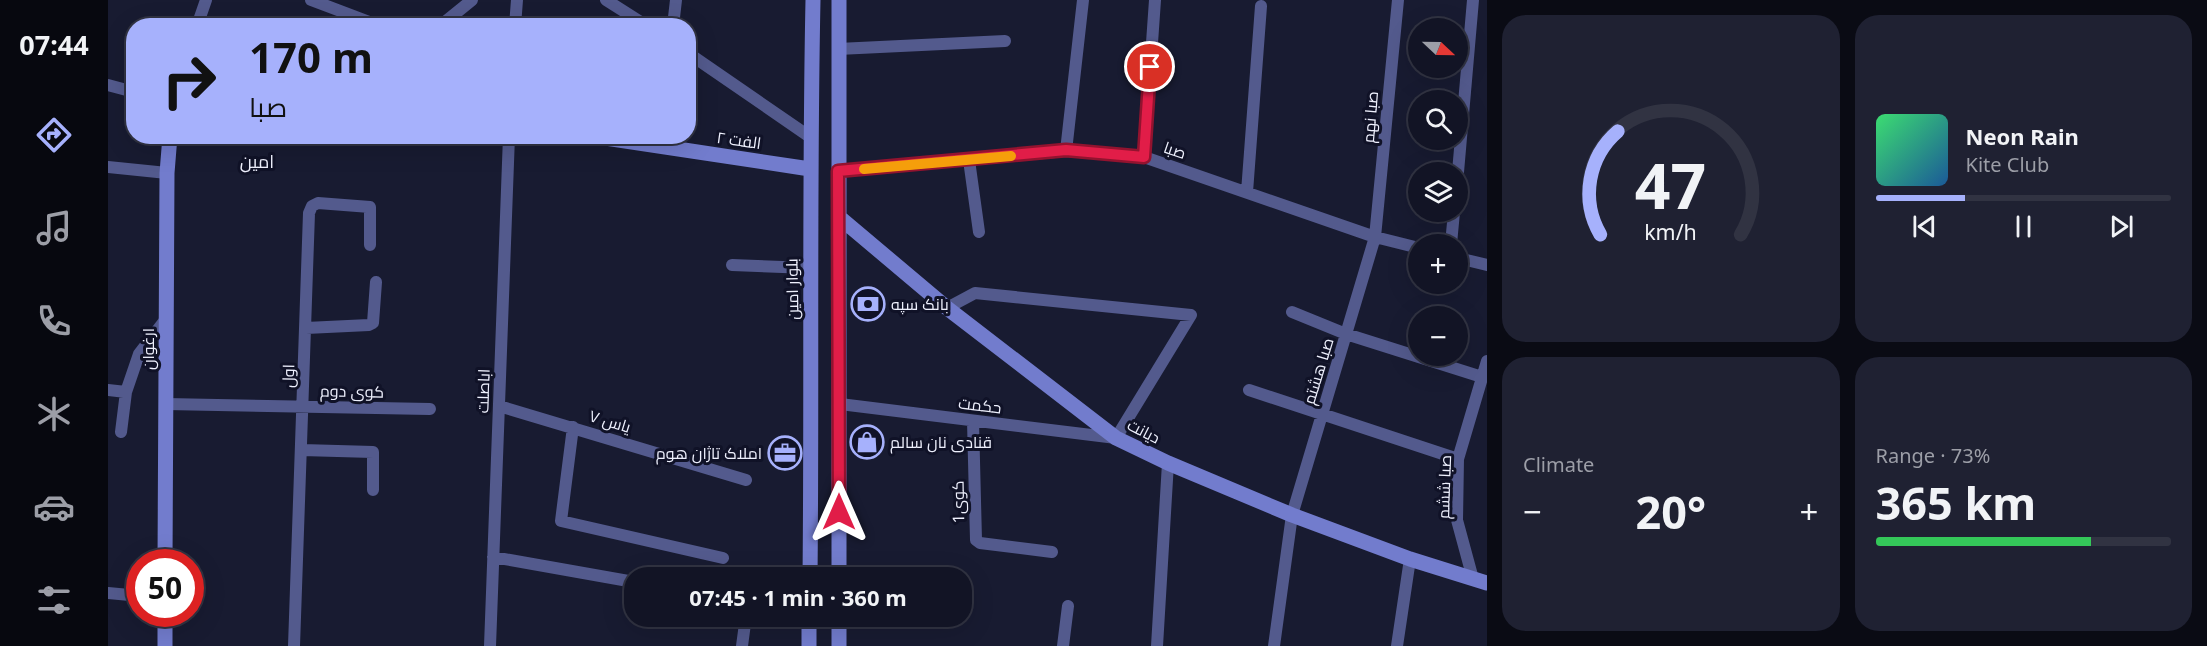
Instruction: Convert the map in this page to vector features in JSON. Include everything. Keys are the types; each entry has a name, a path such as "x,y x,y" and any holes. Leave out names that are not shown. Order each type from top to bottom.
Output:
{"street":[{"path":"200,18 206,0"},
{"path":"310,0 358,18"},
{"path":"450,18 472,0"},
{"path":"516,18 517,0"},
{"path":"606,0 634,18"},
{"path":"675,18 676,0"},
{"name":"بلوار امین","path":"810,567 812,402 810,137 813,0"},
{"path":"839,0 839,567"},
{"path":"1066,150 1083,0"},
{"path":"1144,157 1155,0"},
{"name":"صبا نهم","path":"1376,237 1398,0"},
{"path":"1459,162 1473,0"},
{"path":"1247,192 1262,6"},
{"path":"838,49 1005,41"},
{"path":"696,59 810,137"},
{"path":"108,86 126,90"},
{"name":"ارغوان","path":"165,549 167,173 169,144"},
{"name":"اباصلت","path":"490,646 509,144"},
{"name":"الفت ۲","path":"644,144 810,169"},
{"name":"صبا","path":"838,171 1066,150 1144,157 1376,237 1408,245"},
{"path":"969,160 979,232"},
{"path":"108,167 167,173"},
{"name":"اول","path":"294,646 309,213 312,206 318,203 370,207 370,244"},
{"name":"دیانت","path":"839,217 947,308 1116,438 1168,464 1292,515 1410,560 1480,581"},
{"name":"صبا هشتم","path":"1274,646 1292,515 1376,237"},
{"path":"1468,261 1487,266"},
{"path":"732,265 810,268"},
{"path":"306,328 373,323 376,282"},
{"path":"947,308 975,293 1191,315 1116,438"},
{"path":"1292,312 1346,334 1482,377"},
{"path":"121,432 126,392 139,354 166,319"},
{"name":"صبا ششم","path":"1480,581 1457,520 1458,459 1487,361"},
{"path":"108,390 126,392"},
{"path":"1249,390 1458,459"},
{"path":"812,402 840,404"},
{"name":"کوی دوم","path":"166,404 429,409"},
{"name":"حکمت","path":"840,404 1116,438"},
{"name":"یاس ۷","path":"499,406 746,480"},
{"name":"کوی1","path":"973,421 976,540 980,543 1052,552"},
{"path":"573,427 561,521 723,558"},
{"path":"302,450 373,452 373,490"},
{"path":"1157,646 1168,464"},
{"path":"493,557 624,580"},
{"path":"1397,646 1410,560"},
{"path":"108,593 126,595"},
{"path":"1063,646 1068,606"},
{"path":"165,627 165,646"},
{"path":"742,646 745,627"},
{"path":"809,627 809,646"},
{"path":"839,627 839,646"}],"slow traffic":[{"path":"864,169 1011,156"}],"place":[{"name":"بانک سپه","path":"868,304"},
{"name":"قنادی نان سالم","path":"867,442"},
{"name":"املاک تاژان هوم","path":"785,453"}],"district":[{"name":"امین","path":"257,162"}],"route":[{"path":"839,512 838,171 1066,150 1144,157 1150,67"}]}
